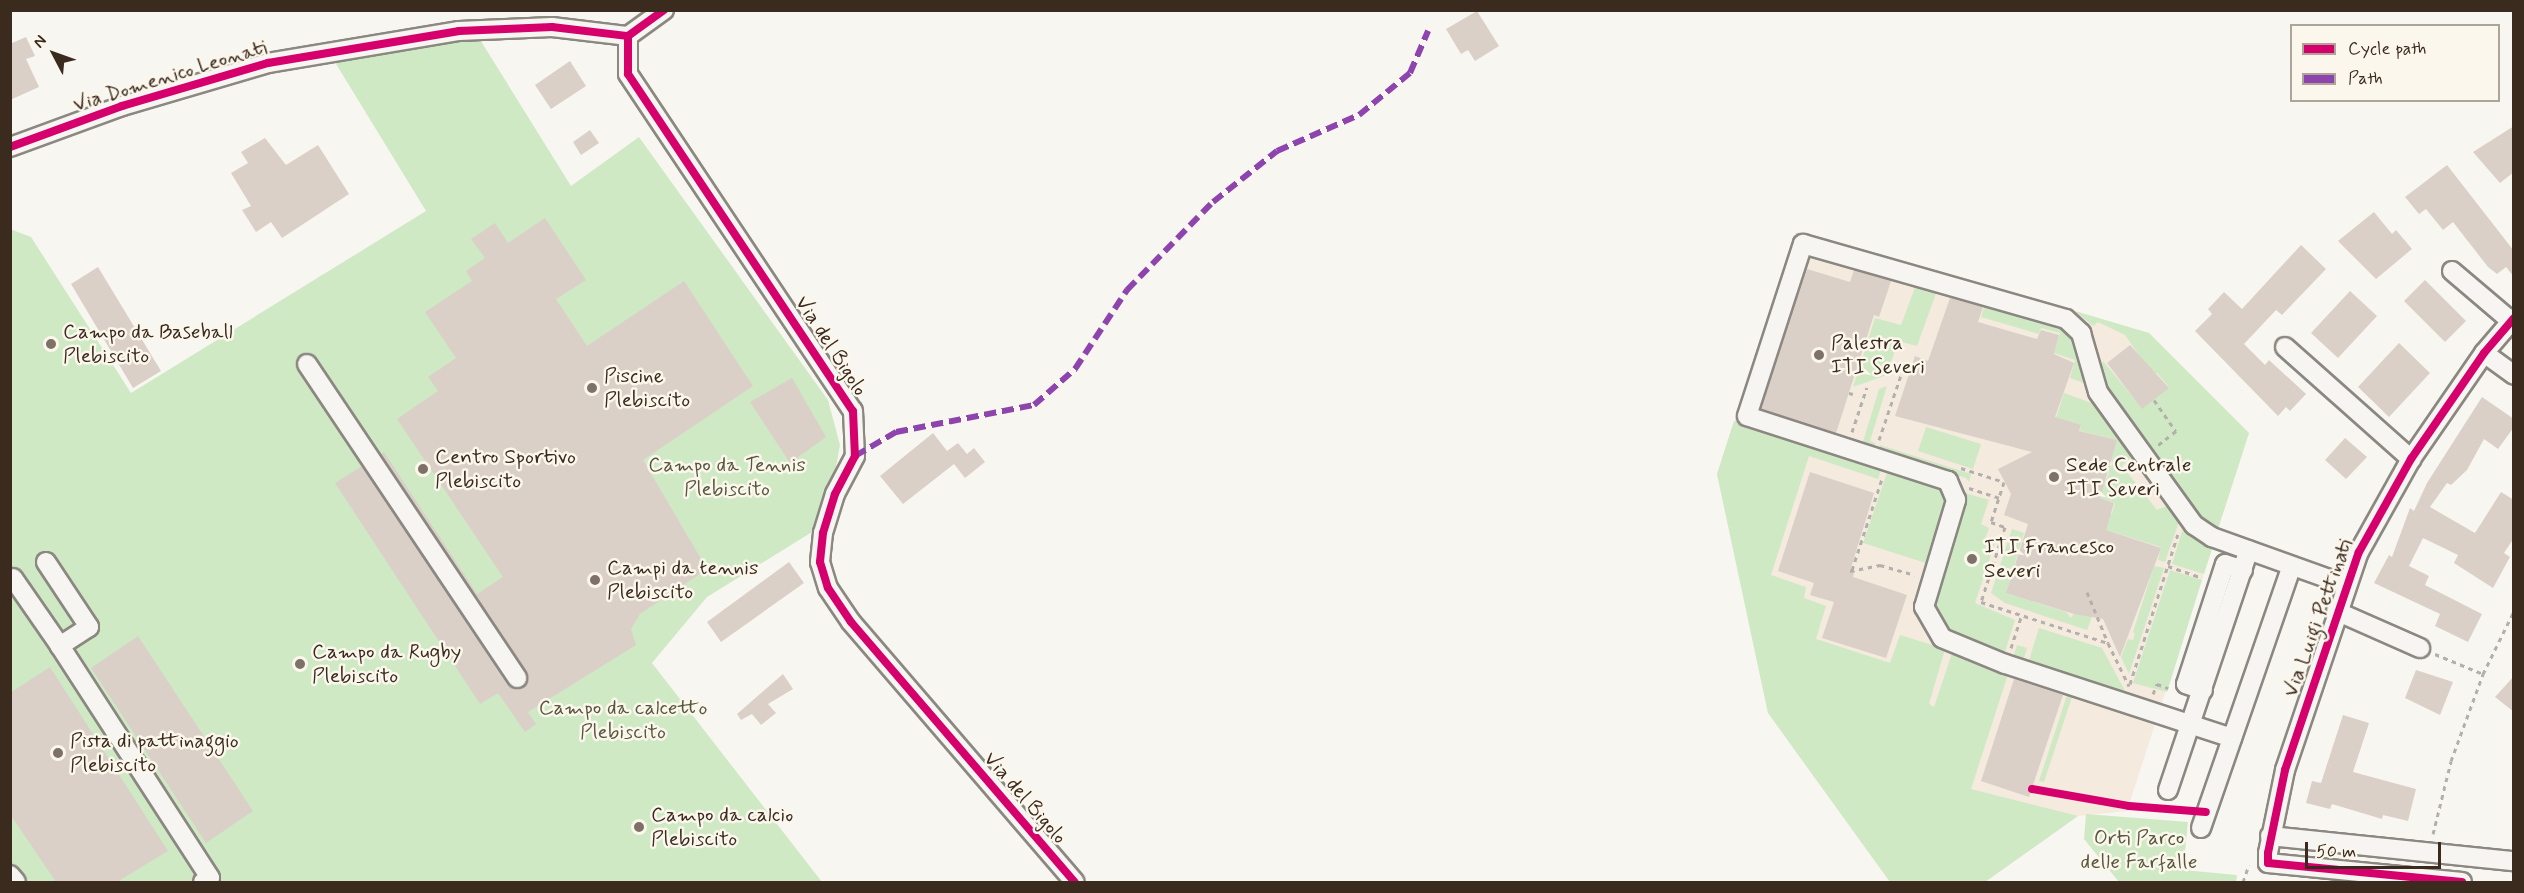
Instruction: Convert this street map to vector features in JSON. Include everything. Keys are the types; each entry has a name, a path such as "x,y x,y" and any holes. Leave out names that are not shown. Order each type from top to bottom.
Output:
{"street":[{"path":"628,36 664,10"},
{"name":"Via Domenico Leonati","path":"10,147 122,106 268,63 459,31 552,27 628,36"},
{"name":"Via del Bigolo","path":"628,36 628,74 853,411 855,456 835,494 823,533 820,562 828,588 851,622 1075,882"},
{"path":"2232,738 2005,664 1942,638 1924,607 1956,500 1948,481 1747,416 1803,244 2066,319 2081,333 2098,392 2194,525 2212,537 2291,568 2346,585"},
{"name":"Via Luigi Pettinati","path":"2452,271 2512,319 2484,353 2411,459 2359,552 2336,611 2285,770 2270,836 2268,863 2462,882"},
{"path":"2285,348 2411,459"},
{"path":"2484,353 2514,375"},
{"path":"307,364 518,678"},
{"path":"2168,790 2203,690 2186,684 2225,564 2243,570 2249,550"},
{"path":"46,562 88,627 60,646"},
{"path":"2201,828 2291,568"},
{"path":"14,578 210,878 203,882"},
{"name":"Via Luigi Pettinati","path":"2336,611 2420,648"},
{"path":"2270,836 2514,861"},
{"path":"10,874 16,882"}],"path":[{"path":"1879,440 1901,375"},
{"path":"1846,448 1867,387"},
{"path":"2144,456 2176,431 2154,400"},
{"path":"1888,460 1851,571 1880,565 1931,580"},
{"path":"1948,481 1999,498"},
{"path":"2004,482 1991,522 2005,527 1981,602 2108,643"},
{"path":"2129,686 2186,514"},
{"path":"2168,566 2202,578"},
{"path":"2087,592 2129,686 2138,689"},
{"path":"2433,831 2451,761 2483,674 2514,611"},
{"path":"2005,664 2022,615"},
{"path":"2420,648 2483,674"},
{"path":"2153,694 2157,684 2168,688"},
{"path":"2146,692 2159,696"},
{"path":"2243,882 2249,864"}],"shaded area":[{"name":"ITI Francesco Severi","path":"1796,232 2149,333 2249,433 2127,811 2078,816 1985,882 1890,882 1768,713 1717,474"}],"green space":[{"name":"Centro Sportivo Plebiscito","path":"479,38 571,186 639,137 828,400 840,445 831,494 812,532 707,597 652,663 822,882 11,882 10,229 31,237 131,393 426,211 333,59"},
{"path":"1917,282 1939,285 1917,346 1898,341 1887,375 1853,387 1875,318 1901,325"},
{"path":"1986,301 2057,323 2074,337 2087,384 2070,378 2075,360 2054,353 2060,333 2041,328 2039,334 1981,317"},
{"path":"2075,311 2149,333 2249,433 2217,532 2203,527 2108,400 2101,370 2103,361 2142,408 2169,387 2157,373 2144,383 2148,368 2125,335 2098,322 2093,326"},
{"path":"1887,386 1870,441 1875,443 1874,448 1863,442 1879,389"},
{"path":"2064,393 2097,405 2135,453 2122,466 2157,510 2171,504 2181,516 2165,562 2158,560 2161,547 2103,529 2094,511 2112,514 2115,503 2097,497 2109,473 2107,464 2111,467 2113,462 2110,461 2117,440 2080,431 2081,425 2055,421"},
{"path":"1734,421 1883,464 1878,479 1809,456 1771,575 1806,587 1804,598 1826,606 1816,639 1890,663 1900,635 1945,649 1929,704 1934,707 1953,650 2009,671 1971,789 2078,816 1985,882 1890,882 1768,713 1717,474"},
{"path":"1926,427 1981,444 1973,469 1918,451"},
{"path":"1880,445 1971,474 1969,482 1966,478 1879,450"},
{"path":"1889,467 1940,486 1947,494 1949,504 1929,564 1863,543"},
{"path":"1965,493 1989,500 1981,524 1989,528 1985,539 1995,543 1975,603 2015,620 2003,658 1957,642 1932,613 1932,589"},
{"path":"2185,522 2197,539 2214,543 2204,574 2172,564"},
{"path":"2012,529 2024,533 2006,593 2066,612 2071,618 2075,612 2092,617 2087,630 2005,603 1991,593"},
{"path":"2154,566 2164,568 2129,674 2121,657 2128,639 2133,640 2135,634 2133,632"},
{"path":"2170,570 2202,580 2167,692 2133,683"},
{"path":"2039,628 2102,648 2125,691 2130,693 2128,698 2012,661 2017,645 2027,648 2024,658 2029,660"},
{"path":"2068,692 2073,694 2044,782 2039,781"},
{"name":"Orti Parco delle Farfalle","path":"2086,814 2188,822 2183,870 2237,875 2236,882 2119,882 2084,839"}],"building":[{"path":"1477,11 1499,46 1475,61 1468,50 1461,54 1446,29"},
{"path":"26,37 35,56 26,59 39,87 10,100 10,44"},
{"path":"570,61 586,86 551,109 535,85"},
{"path":"2514,126 2514,172 2500,183 2473,152"},
{"path":"590,130 599,143 581,155 573,142"},
{"path":"265,138 286,165 318,145 349,194 282,238 271,222 256,232 242,210 251,206 231,173 248,163 241,152"},
{"path":"2447,165 2514,251 2514,277 2506,267 2497,274 2488,267 2453,222 2443,230 2426,209 2419,214 2405,197"},
{"path":"2374,212 2392,234 2396,230 2412,249 2376,279 2338,241"},
{"name":"Piscine Plebiscito","path":"545,218 586,280 556,299 587,346 684,281 753,386 643,460 707,569 640,614 631,629 636,645 528,712 536,724 525,732 498,693 480,704 335,483 362,466 508,684 517,689 524,687 526,672 381,454 384,452 477,594 503,577 397,419 438,391 428,377 456,358 425,312 472,281 466,271 485,258 471,239 495,223 508,243"},
{"path":"2301,245 2326,269 2282,315 2276,310 2244,344 2265,365 2269,360 2306,394 2290,411 2286,407 2278,416 2195,331 2212,314 2208,309 2224,292 2242,309"},
{"path":"98,267 161,371 133,388 71,284"},
{"name":"Palestra ITI Severi","path":"1807,269 1850,282 1854,270 1891,281 1879,317 1874,315 1836,433 1761,409"},
{"path":"2425,280 2466,321 2445,342 2404,301"},
{"path":"2350,291 2377,316 2338,358 2311,333"},
{"name":"Sede Centrale ITI Severi","path":"1950,298 1983,307 1978,322 2037,339 2041,330 2059,335 2054,354 2074,363 2055,417 2081,425 2079,431 2117,440 2100,498 2114,503 2106,530 2161,548 2120,657 2103,619 2074,614 2006,593 2028,524 2004,515 2011,494 1998,469 2032,452 1895,416 1915,356 1928,361"},
{"path":"2399,343 2430,373 2389,417 2358,387"},
{"path":"2130,345 2169,388 2142,409 2107,363"},
{"path":"792,378 826,437 790,463 750,402"},
{"path":"2482,397 2514,419 2514,427 2498,449 2484,439 2467,470 2451,485 2447,483 2430,507 2475,533 2501,492 2514,500 2514,538 2504,553 2510,557 2493,588 2454,563 2458,555 2423,538 2409,566 2429,576 2425,585 2482,614 2468,642 2435,626 2440,614 2374,583 2389,555 2392,557 2410,508 2414,511 2427,483"},
{"path":"933,433 947,451 958,443 967,454 974,448 985,462 965,478 954,464 903,504 880,476"},
{"path":"2345,438 2367,457 2346,479 2325,460"},
{"path":"1810,472 1874,493 1850,571 1854,572 1853,577 1907,595 1886,658 1822,638 1834,602 1810,595 1814,583 1778,571"},
{"path":"789,562 804,583 721,642 707,622"},
{"path":"138,636 253,811 206,843 91,668"},
{"name":"Pista di pattinaggio Plebiscito","path":"50,667 168,851 117,882 56,882 10,814 10,693"},
{"path":"2416,670 2453,682 2440,715 2405,698"},
{"path":"783,674 793,689 768,704 776,713 761,725 752,714 741,720 737,714"},
{"path":"2514,676 2514,712 2495,697"},
{"path":"2014,679 2063,695 2029,797 1981,781"},
{"path":"2343,715 2369,723 2353,772 2416,789 2408,821 2383,815 2382,819 2332,804 2330,809 2306,803 2312,781 2321,783"}],"marked path":[{"path":"855,456 896,432 1034,405 1075,369 1127,290 1213,202 1277,151 1359,115 1410,73 1428,31"}],"cycle path":[{"path":"664,10 628,36 628,74 853,411 855,456 835,494 823,533 820,562 828,588 851,622 1075,882"},
{"path":"10,147 122,106 268,63 459,31 552,27 628,36"},
{"path":"2462,882 2268,863 2268,853 2285,770 2359,552 2411,459 2484,353 2514,318"},
{"path":"2032,789 2129,806 2206,812"}],"place":[{"name":"Campo da Baseball Plebiscito","path":"51,344"},
{"name":"Palestra ITI Severi","path":"1819,355"},
{"name":"Piscine Plebiscito","path":"592,388"},
{"name":"Centro Sportivo Plebiscito","path":"423,469"},
{"name":"Sede Centrale ITI Severi","path":"2054,477"},
{"name":"ITI Francesco Severi","path":"1972,559"},
{"name":"Campi da tennis Plebiscito","path":"595,580"},
{"name":"Campo da Rugby Plebiscito","path":"300,664"},
{"name":"Pista di pattinaggio Plebiscito","path":"58,753"},
{"name":"Campo da calcio Plebiscito","path":"639,827"}],"park label":[{"name":"Campo da Tennis Plebiscito","path":"727,477"},
{"name":"Campo da calcetto Plebiscito","path":"623,720"}]}
